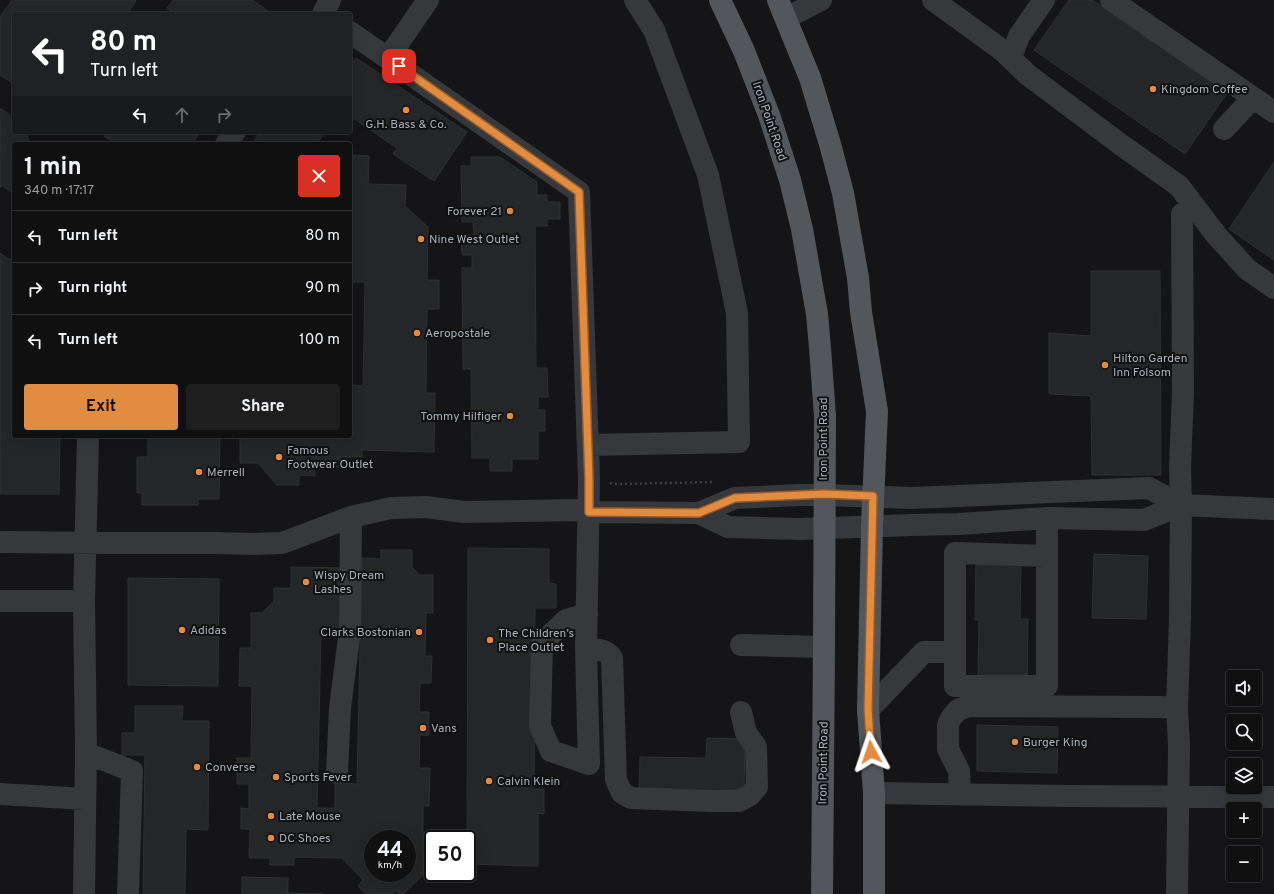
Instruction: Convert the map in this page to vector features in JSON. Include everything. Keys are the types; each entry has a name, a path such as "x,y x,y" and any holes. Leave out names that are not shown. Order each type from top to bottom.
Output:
{"main road":[{"name":"Iron Point Road","path":"720,0 744,51 769,114 790,180 802,229 817,314 825,416 822,894"},
{"path":"781,5 810,78 843,193 858,278 861,312 877,411 872,526 868,710 874,793 874,894"}],"lane":[{"path":"388,58 428,0"},
{"path":"588,445 739,442 737,313 708,175 654,30 635,0"},
{"path":"781,5 821,0"},
{"path":"933,0 1002,50 1034,79 1120,144 1179,186 1217,236 1247,269 1274,288"},
{"path":"1011,58 1019,36 1044,0"},
{"path":"1111,0 1274,112"},
{"path":"352,33 579,192 589,480 588,614 586,650 588,764 551,751 540,726 542,643 566,620 588,614"},
{"path":"1224,129 1253,98"},
{"path":"1177,894 1179,745 1176,708 1180,618 1180,467 1183,345 1182,214 1193,205"},
{"path":"84,894 86,754 84,542 88,438"},
{"path":"0,542 282,543 351,517 391,508 426,507 464,512 578,510 589,512 699,513 735,498 824,494 912,498 1149,488 1181,505"},
{"path":"699,513 728,527 800,529 959,524 1047,518 1144,520 1181,505 1274,509"},
{"path":"337,773 340,708 350,630 351,517"},
{"path":"1047,518 1047,556 1047,686 955,686 955,553 1047,556"},
{"path":"0,601 84,601"},
{"path":"741,645 824,647"},
{"path":"586,650 602,650 608,653 612,658 616,780 622,793 631,798 711,802 739,801 750,795 757,787 756,746 746,732 741,712"},
{"path":"868,710 924,652 955,652"},
{"path":"960,795 959,771 948,749 948,726 951,718 958,710 968,706 1176,708"},
{"path":"86,754 132,771 128,894"},
{"path":"874,793 1274,797"},
{"path":"0,794 85,799"}],"path":[{"path":"589,480 617,484 720,482"}],"building":[{"path":"12,0 136,1 128,12 12,12 12,83 0,75 0,17"},
{"path":"173,0 252,0 270,12 173,12 167,8"},
{"path":"1069,0 1093,0 1227,93 1185,154 1034,50"},
{"path":"356,58 467,132 434,181 393,154 397,148 352,117 352,65"},
{"path":"0,108 12,117 12,134 27,134 29,142 12,142 12,193 2,185 0,188"},
{"path":"106,134 199,134 193,142 113,142 104,136"},
{"path":"259,134 324,134 318,142 253,142"},
{"path":"352,155 369,156 368,184 406,185 405,206 428,227 427,280 439,280 439,309 427,309 426,393 435,393 434,452 362,450 362,457 340,457 340,467 315,467 315,476 299,475 299,485 277,485 258,463 240,463 240,438 352,438 352,385 363,386 365,282 352,282"},
{"path":"471,157 500,157 537,182 537,195 547,195 547,202 560,202 560,219 547,219 547,226 535,226 536,368 547,368 548,397 538,397 538,410 545,410 545,431 538,431 538,459 512,459 512,471 490,471 490,458 472,458 471,369 463,369 462,268 472,268 472,255 462,255 461,237 474,236 473,222 462,222 461,166 471,166"},
{"path":"1274,162 1274,260 1229,229"},
{"path":"0,253 10,260 12,258 12,438 60,438 59,494 0,494"},
{"name":"Hilton Garden Inn Folsom","path":"1091,271 1160,271 1161,475 1092,475 1091,396 1049,394 1049,333 1091,336"},
{"path":"148,438 220,438 219,499 198,499 198,505 142,505 142,493 137,493 137,457 148,457"},
{"path":"468,548 549,549 549,583 556,584 556,608 535,608 534,789 544,789 544,814 538,813 538,866 476,864 476,830 467,830"},
{"path":"381,550 412,550 412,567 419,575 433,575 433,613 426,613 425,656 432,656 431,683 420,683 419,712 429,712 429,735 420,735 419,768 430,768 429,806 423,806 424,874 416,882 416,830 364,830 364,882 416,882 403,894 399,894 396,890 392,894 366,894 358,886 363,880 342,858 294,857 294,865 270,865 270,858 249,858 250,829 241,829 241,808 249,809 249,784 237,784 237,758 251,758 252,686 239,686 240,648 251,648 251,613 262,613 274,601 274,588 291,588 291,567 343,568 342,634 321,633 317,808 335,808 335,783 357,784 362,558 381,559"},
{"path":"1094,554 1148,556 1146,619 1092,618"},
{"path":"976,557 1021,558 1020,619 1028,619 1027,683 978,682 979,620 975,620"},
{"path":"128,578 219,579 218,686 128,685"},
{"path":"135,706 183,706 182,721 209,721 208,830 186,829 185,894 143,894 145,755 122,755 122,733 135,733"},
{"path":"977,725 1058,727 1057,773 977,771"},
{"path":"707,738 745,739 744,790 723,789 723,796 639,794 640,757 706,758"},
{"path":"242,877 288,878 288,893 323,894 242,894"}],"place":[{"name":"Kingdom Coffee","path":"1153,89"},
{"name":"G.H. Bass & Co.","path":"406,110"},
{"name":"Forever 21","path":"510,211"},
{"name":"Nine West Outlet","path":"421,239"},
{"name":"Aeropostale","path":"417,333"},
{"name":"Hilton Garden Inn Folsom","path":"1105,365"},
{"name":"Tommy Hilfiger","path":"510,416"},
{"name":"Famous Footwear Outlet","path":"279,457"},
{"name":"Merrell","path":"199,472"},
{"name":"Wispy Dream Lashes","path":"306,582"},
{"name":"Adidas","path":"182,630"},
{"name":"Clarks Bostonian","path":"419,632"},
{"name":"The Children’s Place Outlet","path":"490,640"},
{"name":"Vans","path":"423,728"},
{"name":"Burger King","path":"1015,742"},
{"name":"Converse","path":"197,767"},
{"name":"Sports Fever","path":"276,777"},
{"name":"Calvin Klein","path":"489,781"},
{"name":"Late Mouse","path":"271,816"},
{"name":"DC Shoes","path":"271,838"}],"route":[{"path":"399,66 579,192 589,512 699,513 735,498 824,494 873,496 868,710 871,752"}]}
